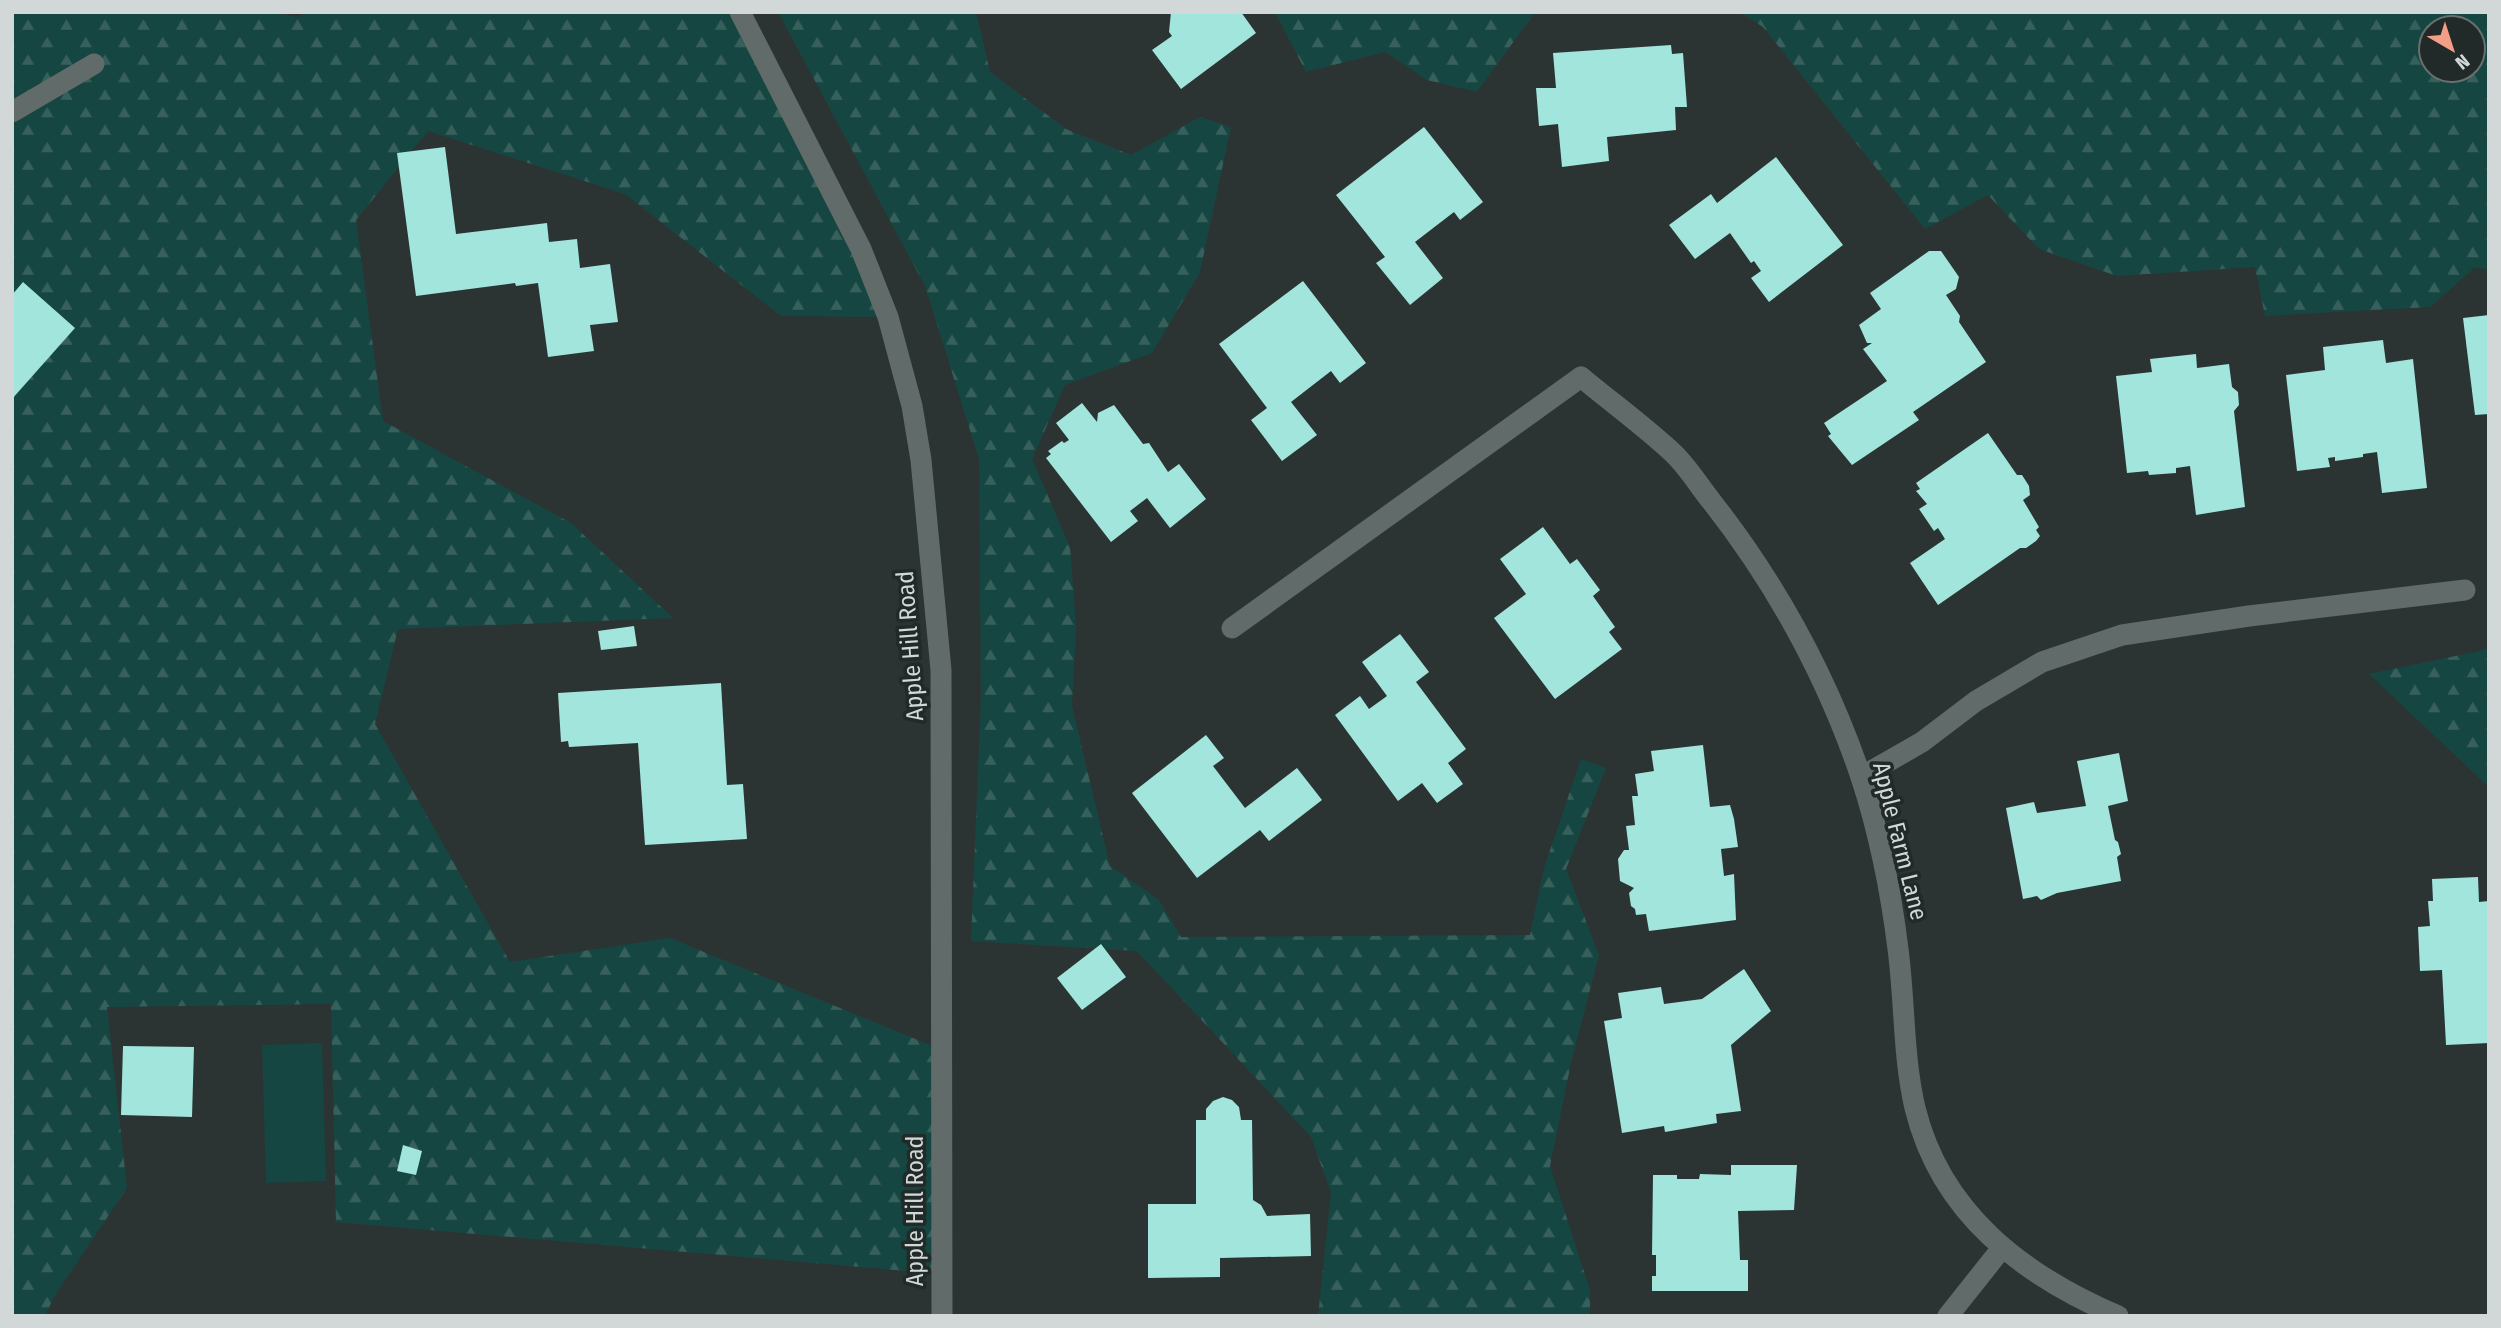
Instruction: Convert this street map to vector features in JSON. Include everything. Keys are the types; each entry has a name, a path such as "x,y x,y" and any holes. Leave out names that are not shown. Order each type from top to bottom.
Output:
{"street":[{"name":"Apple Hill Road","path":"740,12 866,260 888,317 912,406 921,460 941,670 942,1316"},
{"path":"12,112 94,64"},
{"name":"Apple Farm Lane","path":"1232,628 1581,377 1675,455 1743,542 1801,636 1824,684 1861,777 1886,870 1898,947 1909,1071 1916,1110 1930,1154 1953,1194 1987,1235 2002,1248 2028,1269 2118,1316"},
{"path":"1861,777 1922,742 1976,701 2042,662 2122,635 2249,616 2465,590"},
{"path":"1948,1316 2002,1248"}],"green space":[{"path":"12,12 271,12 298,17 308,12 740,12 888,317 781,316 625,194 428,131 356,220 383,421 571,523 673,618 398,629 375,724 510,962 670,938 942,1050 942,1274 336,1222 331,1004 107,1007 127,1188 54,1297 45,1316 12,1316"},
{"path":"778,12 976,12 990,72 1066,129 1131,155 1200,117 1231,127 1200,272 1152,353 1065,385 1032,459 1070,547 1076,626 1072,706 1110,866 1159,900 1181,937 1530,935 1544,868 1581,759 1606,768 1566,869 1599,955 1571,1063 1550,1166 1590,1290 1590,1316 1318,1316 1331,1193 1311,1137 1137,951 971,941 981,698 979,459 925,286"},
{"path":"1275,12 1535,12 1477,92 1427,80 1385,52 1306,72"},
{"path":"1740,12 2489,12 2489,269 2474,268 2430,307 2265,316 2255,267 2117,276 2039,249 1988,195 1925,229 1763,27"},
{"path":"2489,649 2489,787 2369,674"},
{"path":"322,1043 326,1181 266,1183 262,1045"}],"building":[{"path":"1171,12 1241,12 1256,33 1181,89 1152,50 1172,36 1169,32"},
{"path":"1671,45 1672,54 1683,53 1687,107 1675,107 1676,130 1607,137 1609,161 1562,167 1558,124 1539,126 1536,88 1556,88 1553,53"},
{"path":"1424,127 1483,202 1460,220 1454,212 1415,242 1443,278 1410,305 1376,263 1385,257 1336,195"},
{"path":"445,147 456,234 547,223 549,242 577,239 580,268 610,264 618,322 590,325 594,351 548,357 538,283 516,286 515,283 416,296 397,153"},
{"path":"1776,157 1843,245 1769,302 1751,278 1761,271 1754,261 1751,263 1730,233 1695,259 1669,225 1711,194 1717,203"},
{"path":"1929,251 1941,251 1959,277 1956,289 1946,295 1960,316 1959,322 1986,362 1913,412 1919,420 1852,465 1828,436 1831,434 1824,423 1887,381 1863,349 1872,343 1867,343 1859,325 1881,309 1870,293"},
{"path":"1303,281 1366,363 1340,383 1331,371 1291,402 1317,435 1282,461 1251,420 1267,408 1219,344"},
{"path":"23,282 75,328 12,399 12,295"},
{"path":"2489,315 2489,414 2475,415 2463,318"},
{"path":"2383,340 2386,363 2413,359 2427,488 2382,493 2377,452 2335,461 2335,457 2328,458 2330,467 2297,471 2286,375 2325,370 2323,347"},
{"path":"2196,354 2197,368 2229,364 2232,387 2238,392 2239,405 2234,411 2245,507 2196,515 2190,466 2176,468 2176,473 2127,473 2116,376 2152,372 2150,359"},
{"path":"1082,403 1097,422 1098,413 1114,405 1143,444 1149,443 1168,472 1179,464 1206,499 1170,528 1147,498 1130,511 1138,521 1111,542 1046,458 1051,454 1048,451 1062,441 1064,443 1069,440 1056,423"},
{"path":"1988,433 2017,475 2022,475 2029,486 2030,495 2023,500 2039,527 2036,530 2040,536 1938,605 1910,563 1945,539 1938,528 1934,531 1919,509 1927,504 1916,491 1920,489 1916,483"},
{"path":"1543,527 1570,564 1577,559 1600,590 1593,596 1615,627 1609,632 1622,649 1555,699 1494,618 1526,594 1500,559"},
{"path":"634,626 637,646 601,650 598,631"},
{"path":"1400,634 1429,672 1416,682 1466,749 1448,763 1463,784 1437,803 1422,783 1398,801 1335,715 1360,696 1369,709 1387,696 1362,662"},
{"path":"721,683 727,785 743,784 747,839 645,845 638,743 569,747 568,741 561,742 558,693"},
{"path":"1206,735 1224,758 1213,766 1245,808 1297,768 1322,800 1269,841 1260,830 1197,878 1132,793"},
{"path":"1703,745 1710,807 1730,805 1734,819 1738,847 1721,849 1724,876 1734,874 1736,920 1649,931 1646,914 1636,915 1631,906 1629,893 1634,888 1620,881 1618,859 1624,850 1629,850 1626,826 1635,825 1632,796 1638,796 1635,774 1654,771 1651,751"},
{"path":"2119,753 2128,801 2108,806 2115,840 2121,854 2117,857 2121,881 2057,893 2041,900 2037,896 2023,899 2006,808 2034,802 2037,813 2086,806 2077,761"},
{"path":"2478,877 2479,902 2489,901 2489,1043 2446,1045 2442,970 2420,971 2418,927 2430,926 2428,901 2433,901 2432,879"},
{"path":"1101,944 1126,977 1082,1010 1057,978"},
{"path":"1744,969 1771,1011 1731,1045 1741,1111 1716,1114 1717,1123 1665,1132 1664,1126 1622,1133 1604,1021 1622,1018 1618,993 1661,987 1664,1004 1702,999"},
{"path":"123,1046 194,1047 192,1117 121,1115"},
{"path":"1223,1097 1232,1100 1239,1107 1241,1120 1252,1120 1253,1200 1261,1205 1267,1216 1310,1214 1311,1256 1220,1258 1220,1277 1148,1278 1148,1204 1196,1204 1196,1120 1206,1120 1206,1109 1213,1101"},
{"path":"403,1145 422,1151 416,1175 397,1171"},
{"path":"1731,1165 1797,1165 1794,1210 1738,1211 1740,1260 1748,1260 1748,1291 1652,1291 1652,1276 1656,1276 1656,1255 1652,1255 1653,1175 1699,1179 1700,1174 1731,1175"}]}
